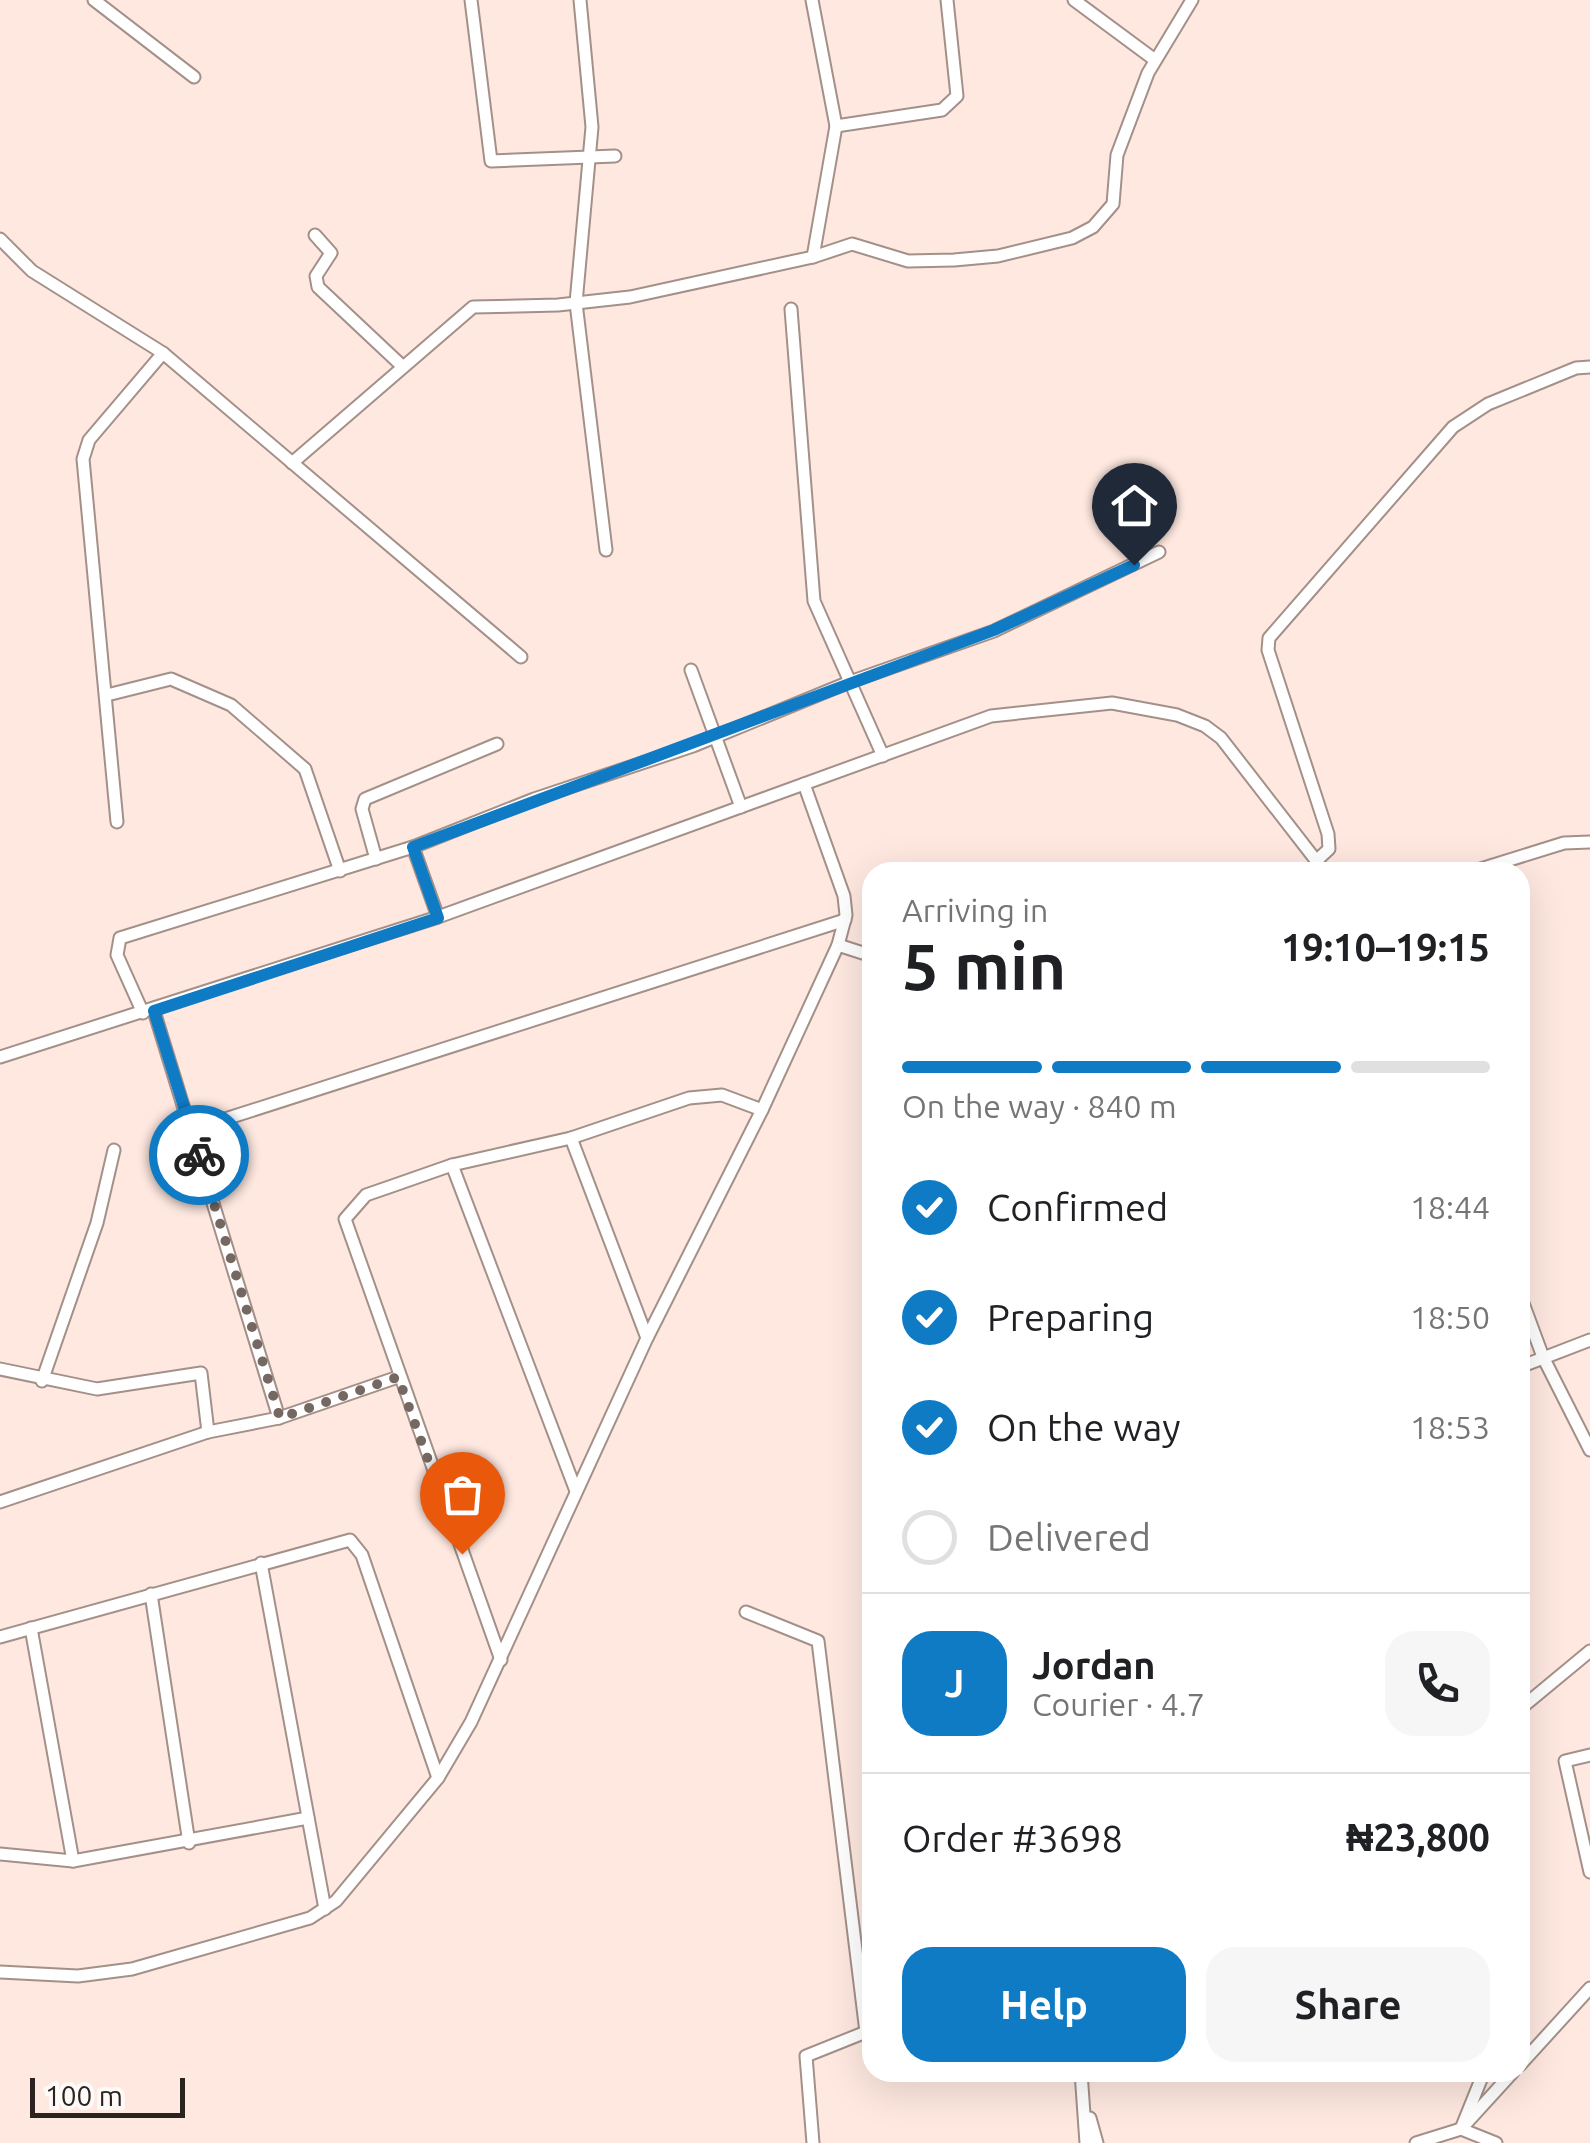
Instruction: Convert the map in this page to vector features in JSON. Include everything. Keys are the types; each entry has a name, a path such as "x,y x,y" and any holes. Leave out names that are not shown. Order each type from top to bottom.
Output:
{"street":[{"path":"94,0 194,77"},
{"path":"472,0 491,162 615,156"},
{"path":"580,0 592,127 576,303 606,550"},
{"path":"812,0 836,126 813,257"},
{"path":"836,126 942,110 957,96 947,0"},
{"path":"1074,0 1156,60"},
{"path":"292,464 401,365 474,306 576,303 630,296 813,257 852,244 908,260 998,256 1072,238 1094,227 1113,204 1117,155 1156,60 1192,0"},
{"path":"315,235 331,253 316,276 318,288 401,365"},
{"path":"0,239 32,271 163,354 521,657"},
{"path":"791,309 814,601 847,683 883,756"},
{"path":"117,822 83,459 89,440 163,354"},
{"path":"0,1056 438,918 991,716 1112,703 1177,715 1205,726 1221,738 1316,861 1329,849 1328,834 1268,650 1269,638 1453,427 1488,404 1524,393 1576,368 1590,367"},
{"path":"280,1418 191,1130 148,1012 117,955 120,938 413,847 534,799 714,737 1009,624 1159,552"},
{"path":"692,670 741,807"},
{"path":"107,695 171,679 231,706 305,769 340,871"},
{"path":"376,859 362,809 364,799 497,744"},
{"path":"0,1972 78,1976 132,1969 289,1926 336,1901 438,1778 501,1660 647,1338 762,1110 838,945 845,920 840,879 804,784"},
{"path":"1503,862 1564,843 1590,842"},
{"path":"413,847 438,918"},
{"path":"191,1130 845,920"},
{"path":"838,945 862,953"},
{"path":"501,1660 345,1219 366,1195 452,1165 571,1138 708,1094 762,1110"},
{"path":"571,1138 647,1338"},
{"path":"42,1381 97,1223 114,1150"},
{"path":"452,1165 576,1491"},
{"path":"1530,1321 1590,1450"},
{"path":"1530,1363 1590,1340"},
{"path":"0,1369 42,1381 97,1389 200,1373 208,1432"},
{"path":"0,1502 208,1432 280,1418 398,1377"},
{"path":"0,1636 339,1542 357,1544 438,1778"},
{"path":"261,1563 325,1908"},
{"path":"151,1594 189,1843"},
{"path":"746,1612 818,1642 862,1996"},
{"path":"32,1628 73,1861"},
{"path":"1530,1701 1590,1650"},
{"path":"1590,1755 1566,1762 1590,1872"},
{"path":"0,1854 73,1861 189,1843 308,1818"},
{"path":"1530,2054 1590,1988"},
{"path":"814,2143 806,2056 862,2034"},
{"path":"1083,2082 1097,2143"},
{"path":"1460,2129 1480,2082"},
{"path":"1416,2143 1460,2129 1504,2082"},
{"path":"1086,2104 1086,2143"},
{"path":"1460,2129 1496,2143"}],"way so far":[{"path":"199,1155 280,1418 398,1377 462,1554"}],"route":[{"path":"199,1155 154,1011 438,918 413,847 534,799 693,746 847,683 902,666 1068,599 1134,565"}]}
